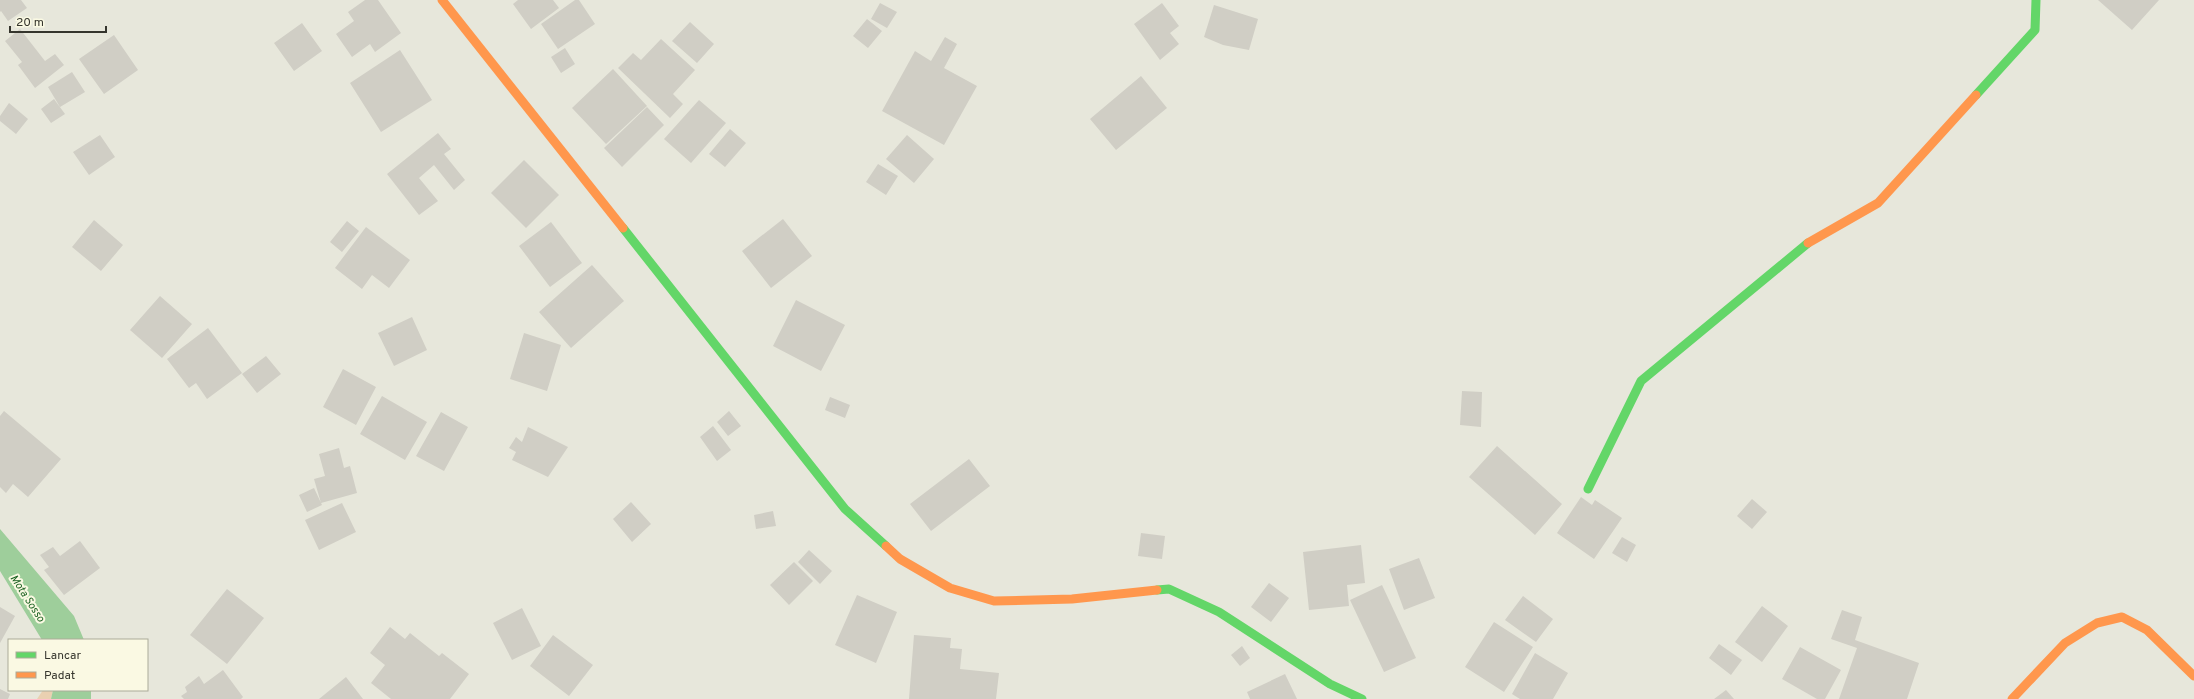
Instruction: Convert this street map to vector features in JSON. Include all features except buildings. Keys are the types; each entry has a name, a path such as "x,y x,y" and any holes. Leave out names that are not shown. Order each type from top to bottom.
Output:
{"street":[{"path":"442,0 845,509 900,559 950,588 994,601 1072,599 1169,589 1219,612 1330,684 1362,699"},
{"path":"1588,488 1641,381 1812,239 1878,203 2035,30 2036,0"},
{"path":"2012,699 2065,643 2097,623 2122,617 2147,630 2194,676"}],"shaded area":[{"path":"42,691 53,691 51,699 37,699"}],"water":[{"name":"Mota Sosso","path":"0,529 74,616 84,639 41,639 0,571"},
{"path":"53,691 91,691 91,699 51,699"}],"traffic: fast":[{"path":"1976,95 2035,30 2036,0"},
{"path":"623,228 845,509 886,546"},
{"path":"1588,489 1641,381 1808,243"},
{"path":"1157,590 1169,589 1219,612 1330,684 1362,699"}],"traffic: slow":[{"path":"442,0 623,228"},
{"path":"1808,243 1878,203 1976,95"},
{"path":"886,546 900,559 950,588 994,601 1072,599 1157,590"},
{"path":"2012,699 2065,643 2097,623 2122,617 2147,630 2194,676"}]}
